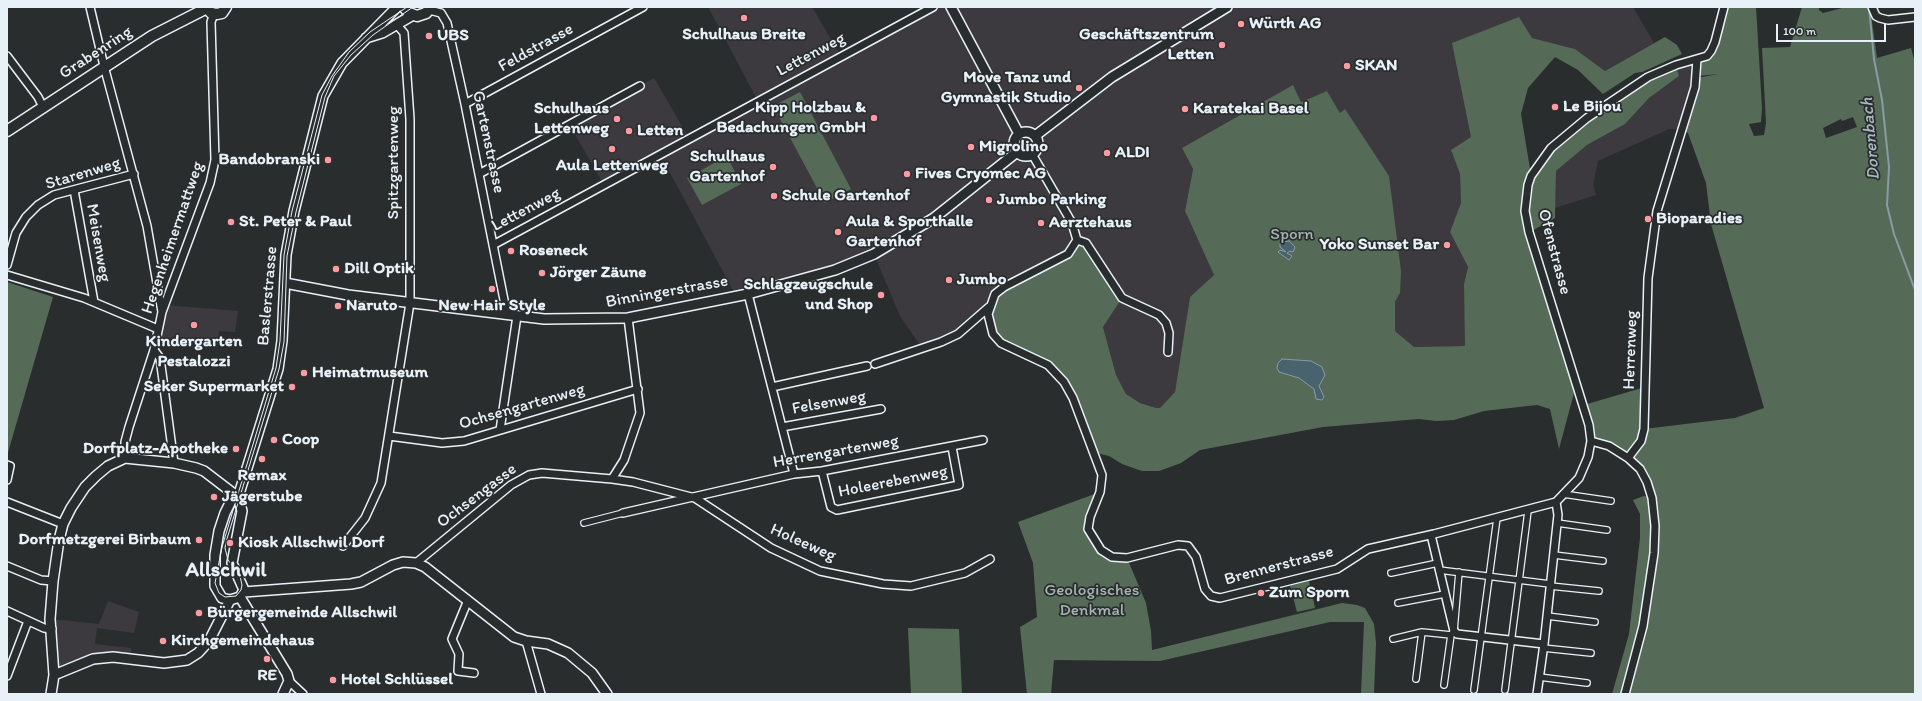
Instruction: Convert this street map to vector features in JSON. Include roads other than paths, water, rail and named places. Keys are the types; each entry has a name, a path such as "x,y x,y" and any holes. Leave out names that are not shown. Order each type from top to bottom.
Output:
{"main road":[{"name":"Grabenring","path":"7,131 104,66 152,36 209,10 222,13 226,7"},
{"path":"404,7 413,15 422,15 430,8"}],"street":[{"path":"90,7 104,66 147,226 162,312"},
{"name":"Baslerstrasse","path":"238,497 278,369 282,341 286,256 294,211 323,96 342,63 397,7"},
{"name":"Feldstrasse","path":"465,104 642,7"},
{"name":"Lettenweg","path":"493,244 933,7"},
{"path":"951,7 1019,134"},
{"path":"1035,136 1112,77 1227,7"},
{"path":"1697,59 1707,56 1711,51 1724,7"},
{"path":"1872,7 1876,16 1888,20 1915,17"},
{"name":"Gartenstrasse","path":"430,8 441,13 445,17 465,104 507,315"},
{"name":"Hegenheimermattweg","path":"125,458 125,442 154,350 162,312 210,183 215,160 211,22 209,10"},
{"name":"Baslerstrasse","path":"366,38 397,25 413,15"},
{"name":"Spitzgartenweg","path":"343,546 365,518 376,497 381,483 410,303 410,119 404,33 397,25"},
{"path":"7,56 38,97 43,107"},
{"name":"Ofenstrasse","path":"1556,502 1579,478 1588,457 1591,441 1584,405 1529,232 1525,211 1528,186 1531,176 1551,148 1587,118 1648,78 1676,65 1697,59"},
{"name":"Herrenweg","path":"1628,458 1641,441 1644,429 1648,278 1656,211 1695,87 1697,59"},
{"path":"479,174 640,86"},
{"path":"1026,132 1035,136 1038,146 1032,154 1024,156 1017,152 1014,140 1019,134 1026,132"},
{"name":"Binningerstrasse","path":"285,283 348,295 544,319 628,318 748,294 835,270 874,254 934,218 1017,152"},
{"path":"875,364 941,342 958,334 989,307 995,294 1004,287 1068,254 1077,240 1072,223 1032,154"},
{"name":"Starenweg","path":"7,265 16,233 26,217 45,200 54,195 134,174"},
{"name":"Meisenweg","path":"74,190 94,302"},
{"path":"1077,240 1086,243 1122,298 1159,315 1166,323 1169,333 1168,352"},
{"path":"7,275 94,302 158,329"},
{"name":"Felsenweg","path":"748,294 794,474"},
{"name":"Brennerstrasse","path":"989,307 988,314 990,326 993,334 1001,343 1048,365 1064,382 1072,398 1102,475 1100,492 1090,517 1088,529 1101,550 1112,557 1127,558 1178,545 1188,546 1196,557 1205,589 1215,598 1337,569 1368,549 1431,534"},
{"path":"500,430 517,316"},
{"path":"612,479 624,460 640,413 628,318"},
{"path":"154,350 160,358 174,463"},
{"name":"Felsenweg","path":"772,387 867,366"},
{"name":"Ochsengartenweg","path":"389,436 442,443 453,442 483,436 638,389"},
{"name":"Felsenweg","path":"782,427 881,409"},
{"name":"Herrengartenweg","path":"623,513 695,498 794,474 822,471 983,440"},
{"path":"1591,441 1609,446 1628,458 1640,469 1647,482 1652,498 1655,526 1654,553 1643,626 1625,694"},
{"name":"Holeerebenweg","path":"822,471 831,506 837,510 959,484 952,447"},
{"path":"51,694 54,675 52,629 50,618 53,580 63,524 85,487 104,470 125,458 174,463 196,468 204,472 238,497 242,512 232,563 242,583 242,595 287,674 289,681 302,694"},
{"path":"7,480 8,465"},
{"name":"Ochsengasse","path":"416,563 511,485 529,475 542,473 612,479"},
{"name":"Holeeweg","path":"612,479 634,482 695,498 771,548 820,571 883,584 911,586 965,573 990,559"},
{"path":"1563,494 1611,501"},
{"path":"238,497 231,501 225,513 219,531 215,555 215,586 222,598 230,600 242,595 351,584 361,582 393,565 403,562 416,563 425,567 514,637 526,641 548,644 568,653 592,673 607,694"},
{"path":"7,502 63,524"},
{"path":"1452,633 1445,594 1431,534 1528,511 1556,502 1558,523 1537,694"},
{"path":"1505,690 1528,511"},
{"path":"584,523 623,513"},
{"path":"1474,690 1496,518"},
{"path":"1558,523 1607,530"},
{"path":"1554,555 1603,561"},
{"path":"7,566 41,580 53,580"},
{"path":"1391,573 1439,567 1489,577 1599,591"},
{"path":"1444,685 1459,572"},
{"path":"1398,603 1445,594"},
{"path":"54,675 93,659 113,657 164,663 187,660 198,653 209,641 230,600"},
{"path":"468,600 452,639 459,654 458,671 474,673"},
{"path":"7,611 44,628 52,629"},
{"path":"1547,616 1595,622"},
{"path":"7,676 28,621"},
{"path":"1416,679 1422,632"},
{"path":"1393,639 1422,632 1452,633 1591,653"},
{"path":"526,641 541,694"},
{"path":"1539,677 1587,683"},
{"path":"283,694 289,681"}],"water":[{"path":"1289,241 1295,247 1293,252 1290,251 1287,253 1292,256 1289,260 1278,252 1280,250 1286,252 1280,247 1280,244 1282,242"},
{"path":"1282,359 1311,361 1322,367 1325,375 1319,386 1324,397 1322,400 1316,399 1314,389 1299,378 1279,372 1277,368 1278,363"}],"waterway":[{"name":"Dorenbach","path":"1869,7 1874,59 1882,100 1889,167 1887,205 1894,234 1915,290"}],"tram line":[{"path":"407,7 370,32 349,52 332,76 322,95 292,211 284,255 280,341 276,368 222,547 215,583 219,593 225,597 236,596 241,590 242,585 240,576 228,560 225,548 226,542 279,369 284,342 287,256 296,212 325,97 334,76 351,55 373,35 413,7"}],"place":[{"name":"Schulhaus Breite","path":"744,18"},
{"name":"Würth AG","path":"1241,24"},
{"name":"UBS","path":"429,36"},
{"name":"Geschäftszentrum Letten","path":"1222,45"},
{"name":"SKAN","path":"1347,66"},
{"name":"Move Tanz und Gymnastik Studio","path":"1079,88"},
{"name":"Le Bijou","path":"1555,107"},
{"name":"Karatekai Basel","path":"1185,109"},
{"name":"Kipp Holzbau & Bedachungen GmbH","path":"874,118"},
{"name":"Schulhaus Lettenweg","path":"617,119"},
{"name":"Letten","path":"629,131"},
{"name":"Migrolino","path":"971,147"},
{"name":"Aula Lettenweg","path":"612,149"},
{"name":"ALDI","path":"1107,153"},
{"name":"Bandobranski","path":"328,160"},
{"name":"Schulhaus Gartenhof","path":"773,167"},
{"name":"Fives Cryomec AG","path":"907,174"},
{"name":"Schule Gartenhof","path":"774,196"},
{"name":"Jumbo Parking","path":"989,200"},
{"name":"Bioparadies","path":"1648,219"},
{"name":"St. Peter & Paul","path":"231,222"},
{"name":"Aerztehaus","path":"1041,223"},
{"name":"Aula & Sporthalle Gartenhof","path":"838,232"},
{"name":"Yoko Sunset Bar","path":"1447,245"},
{"name":"Roseneck","path":"511,251"},
{"name":"Dill Optik","path":"336,269"},
{"name":"Jörger Zäune","path":"542,273"},
{"name":"Jumbo","path":"949,280"},
{"name":"New Hair Style","path":"492,289"},
{"name":"Schlagzeugschule und Shop","path":"881,295"},
{"name":"Naruto","path":"338,306"},
{"name":"Kindergarten Pestalozzi","path":"194,325"},
{"name":"Heimatmuseum","path":"304,373"},
{"name":"Seker Supermarket","path":"292,387"},
{"name":"Coop","path":"274,440"},
{"name":"Dorfplatz-Apotheke","path":"236,449"},
{"name":"Remax","path":"262,459"},
{"name":"Jägerstube","path":"214,497"},
{"name":"Dorfmetzgerei Birbaum","path":"199,540"},
{"name":"Kiosk Allschwil Dorf","path":"230,543"},
{"name":"Zum Sporn","path":"1261,593"},
{"name":"Bürgergemeinde Allschwil","path":"199,613"},
{"name":"Kirchgemeindehaus","path":"163,641"},
{"name":"RE","path":"267,659"},
{"name":"Hotel Schlüssel","path":"333,680"}],"district":[{"name":"Allschwil","path":"226,571"}],"park label":[{"name":"Sporn","path":"1292,235"},
{"name":"Geologisches Denkmal","path":"1092,601"}]}
